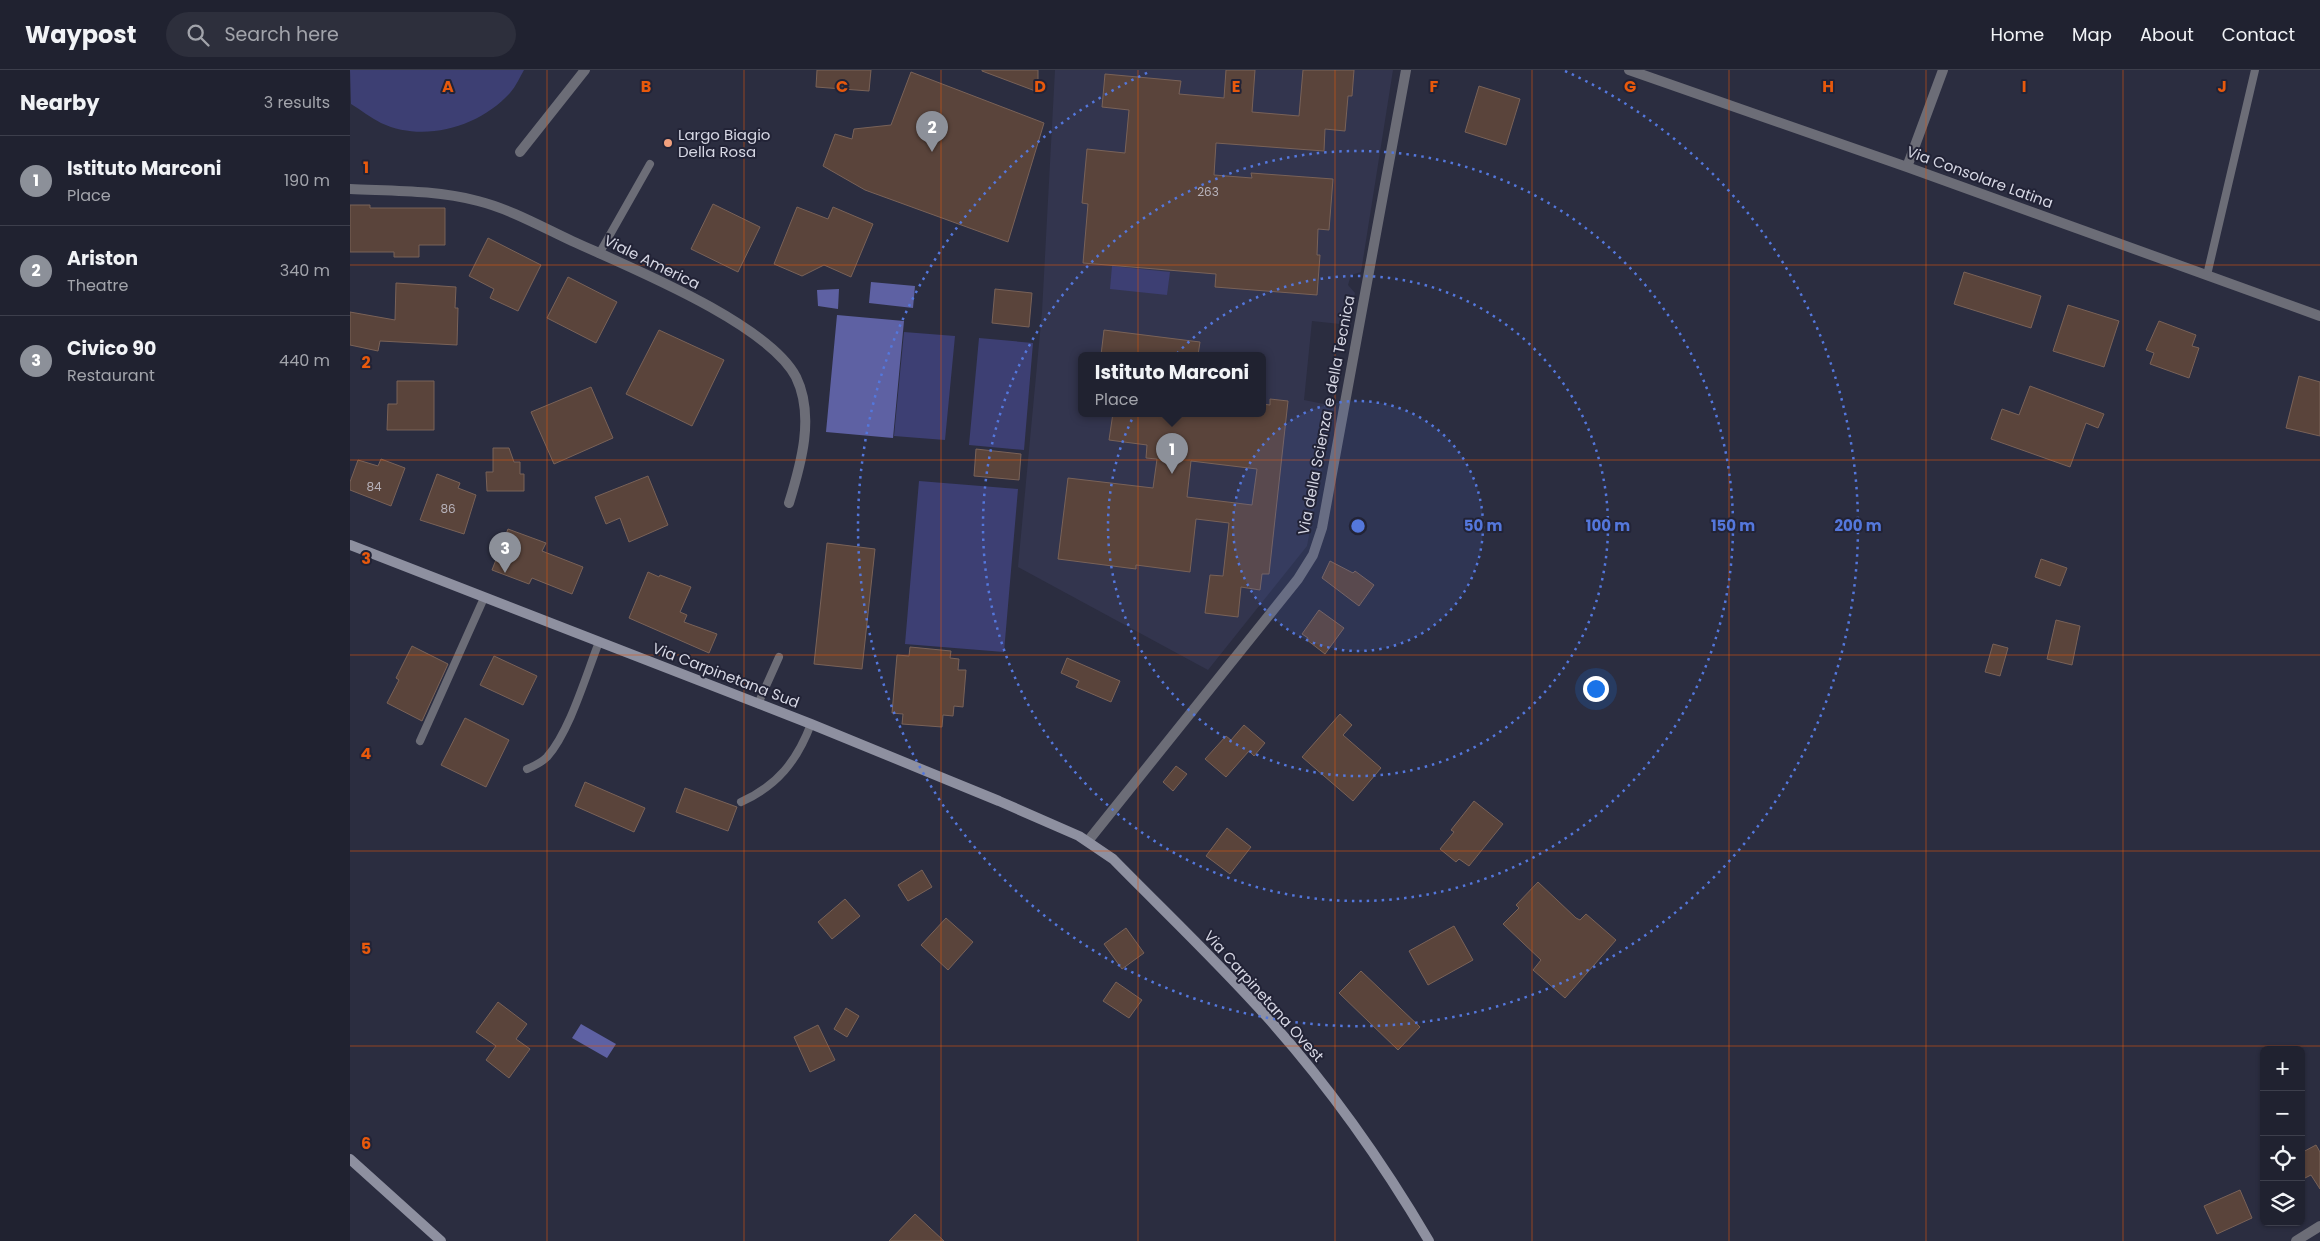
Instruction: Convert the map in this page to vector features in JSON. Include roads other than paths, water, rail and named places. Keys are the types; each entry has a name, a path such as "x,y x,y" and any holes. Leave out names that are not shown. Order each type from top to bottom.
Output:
{"main road":[{"name":"Via Carpinetana Sud","path":"350,545 810,724 999,801 1088,840"},
{"name":"Via Carpinetana Ovest","path":"1088,840 1113,859 1254,1004 1290,1044 1377,1156 1430,1241"},
{"path":"350,1159 441,1241"}],"street":[{"path":"520,152 585,70"},
{"name":"Via della Scienza e della Tecnica","path":"1088,840 1276,606 1309,562 1322,528 1406,70"},
{"name":"Via Consolare Latina","path":"1629,70 1652,74 2320,316"},
{"path":"1908,167 1943,70"},
{"name":"Viale America","path":"350,189 430,192 477,200 492,205 600,254 722,314 759,338 785,362 795,377 802,393 805,414 802,454 788,503"},
{"path":"2296,1241 2320,1226"}],"lane":[{"path":"2207,275 2255,70"},
{"path":"600,254 650,164"},
{"path":"420,741 484,598"},
{"path":"527,770 545,758 552,750 568,720 599,642"},
{"path":"758,704 779,657"},
{"path":"741,802 762,791 780,778 797,755 810,724"}],"water":[{"path":"871,282 915,286 913,308 869,303"},
{"path":"839,289 838,309 818,306 817,290"},
{"path":"837,315 904,321 893,438 826,432"},
{"path":"581,1024 616,1044 607,1058 572,1038"}],"place":[{"name":"Largo Biagio Della Rosa","path":"668,143"},
{"name":"Ariston","path":"932,152"},
{"name":"Istituto Marconi","path":"1172,474"},
{"name":"Civico 90","path":"505,573"}]}
